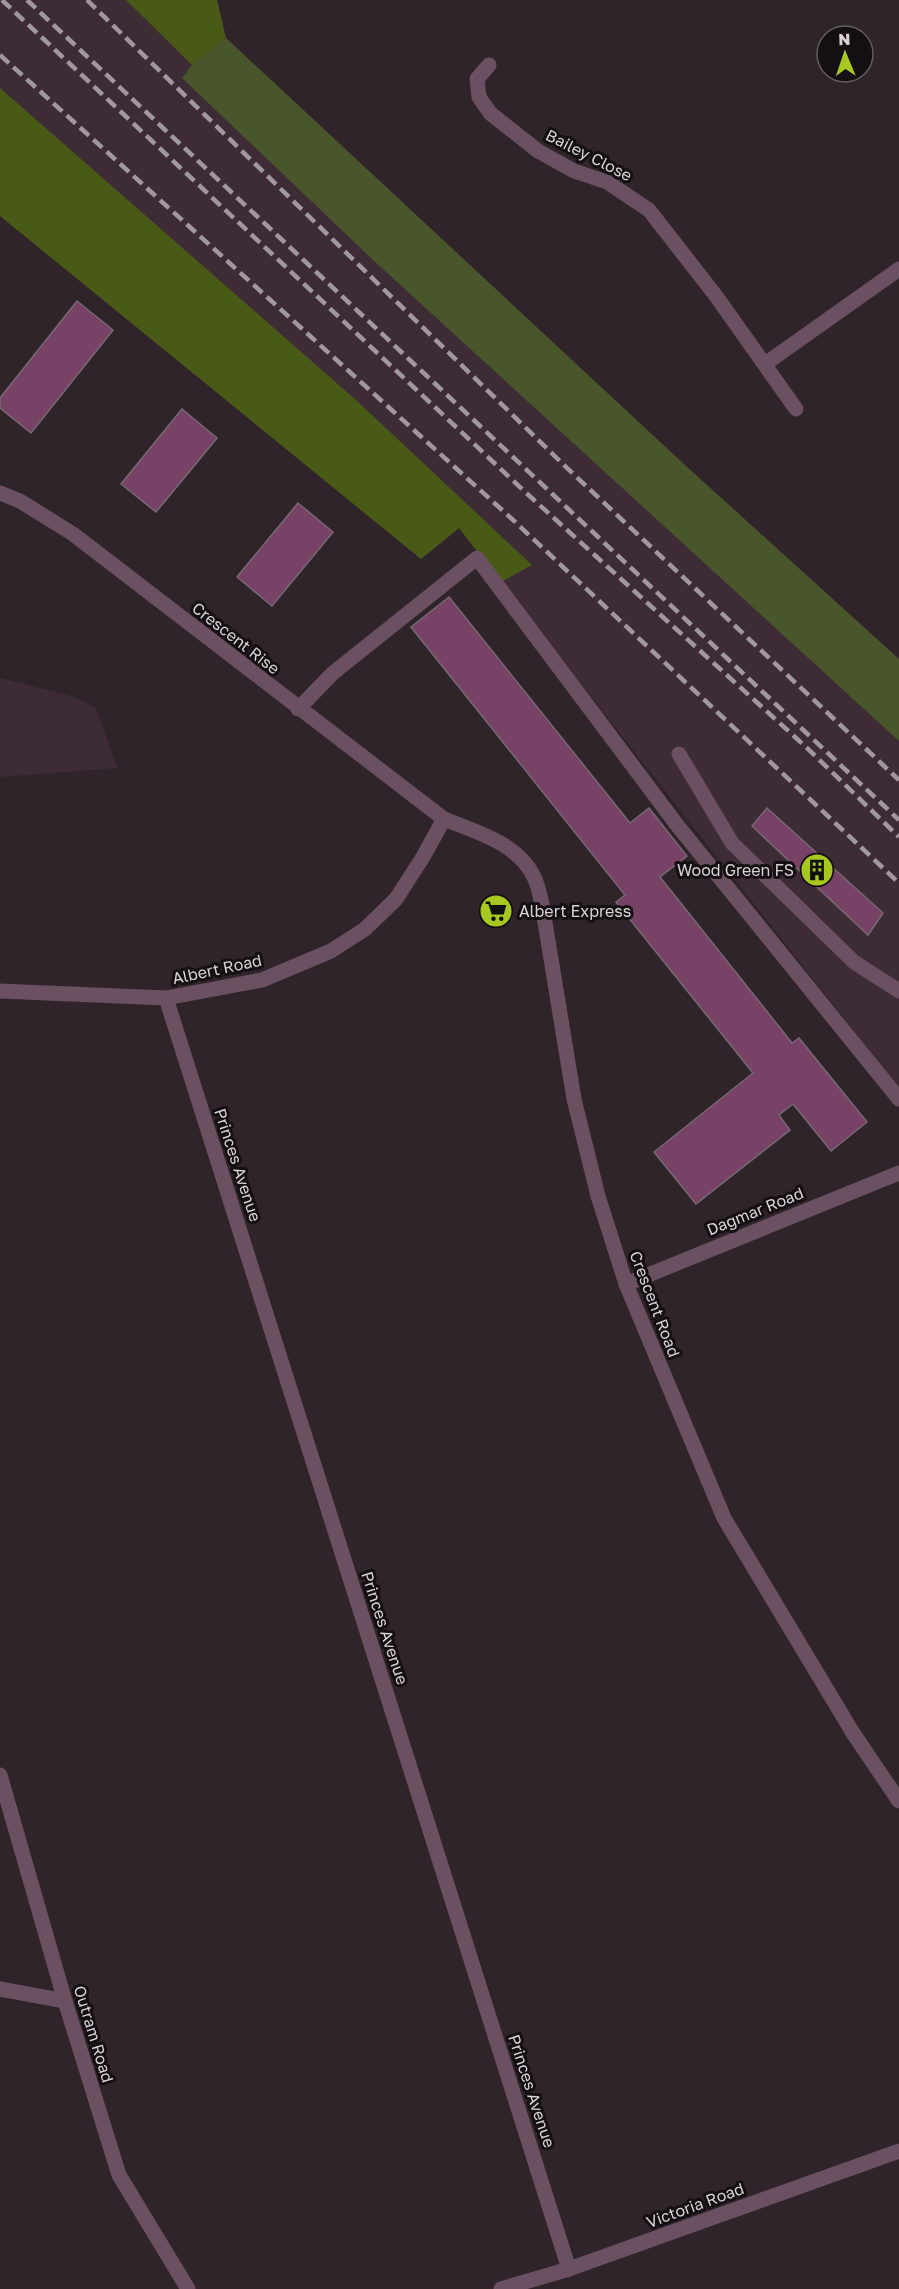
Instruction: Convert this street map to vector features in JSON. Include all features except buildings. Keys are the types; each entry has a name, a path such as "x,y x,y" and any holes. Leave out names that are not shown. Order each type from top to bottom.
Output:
{"street":[{"name":"Bailey Close","path":"489,65 477,79 479,97 490,113 538,151 574,171 607,182 649,210 716,296 796,409"},
{"path":"765,364 899,269"},
{"name":"Crescent Rise","path":"0,493 20,501 73,534 444,819"},
{"path":"298,709 333,674 477,558 677,825 899,1099"},
{"path":"679,754 732,843 854,962 899,991"},
{"name":"Albert Road","path":"0,991 166,998 262,980 331,951 365,929 396,899 423,858 444,819"},
{"name":"Crescent Road","path":"444,819 486,836 516,852 534,876 542,904 574,1099 598,1196 626,1284 724,1518 853,1733 899,1801"},
{"name":"Princes Avenue","path":"166,998 569,2269"},
{"name":"Dagmar Road","path":"626,1284 899,1173"},
{"name":"Outram Road","path":"0,1775 65,2001 119,2175 188,2289"},
{"path":"0,1989 65,2001"},
{"name":"Victoria Road","path":"501,2289 569,2269 899,2151"}],"shaded area":[{"path":"0,0 217,0 226,38 686,466 899,659 899,1088 459,529 421,559 0,216"},
{"path":"0,678 71,696 96,708 117,768 0,777"}],"green space":[{"path":"126,0 217,0 226,38 192,65"},
{"path":"226,38 686,466 899,659 899,741 373,260 182,78 192,65"},
{"path":"0,88 356,400 532,565 501,582 459,528 421,559 0,216"}],"railway":[{"path":"2,0 523,490 806,747 899,837"},
{"path":"27,0 899,820"},
{"path":"87,0 567,468 899,780"},
{"path":"0,55 512,519 899,883"}],"place":[{"name":"Wood Green FS","path":"817,870"},
{"name":"Albert Express","path":"496,911"}]}
